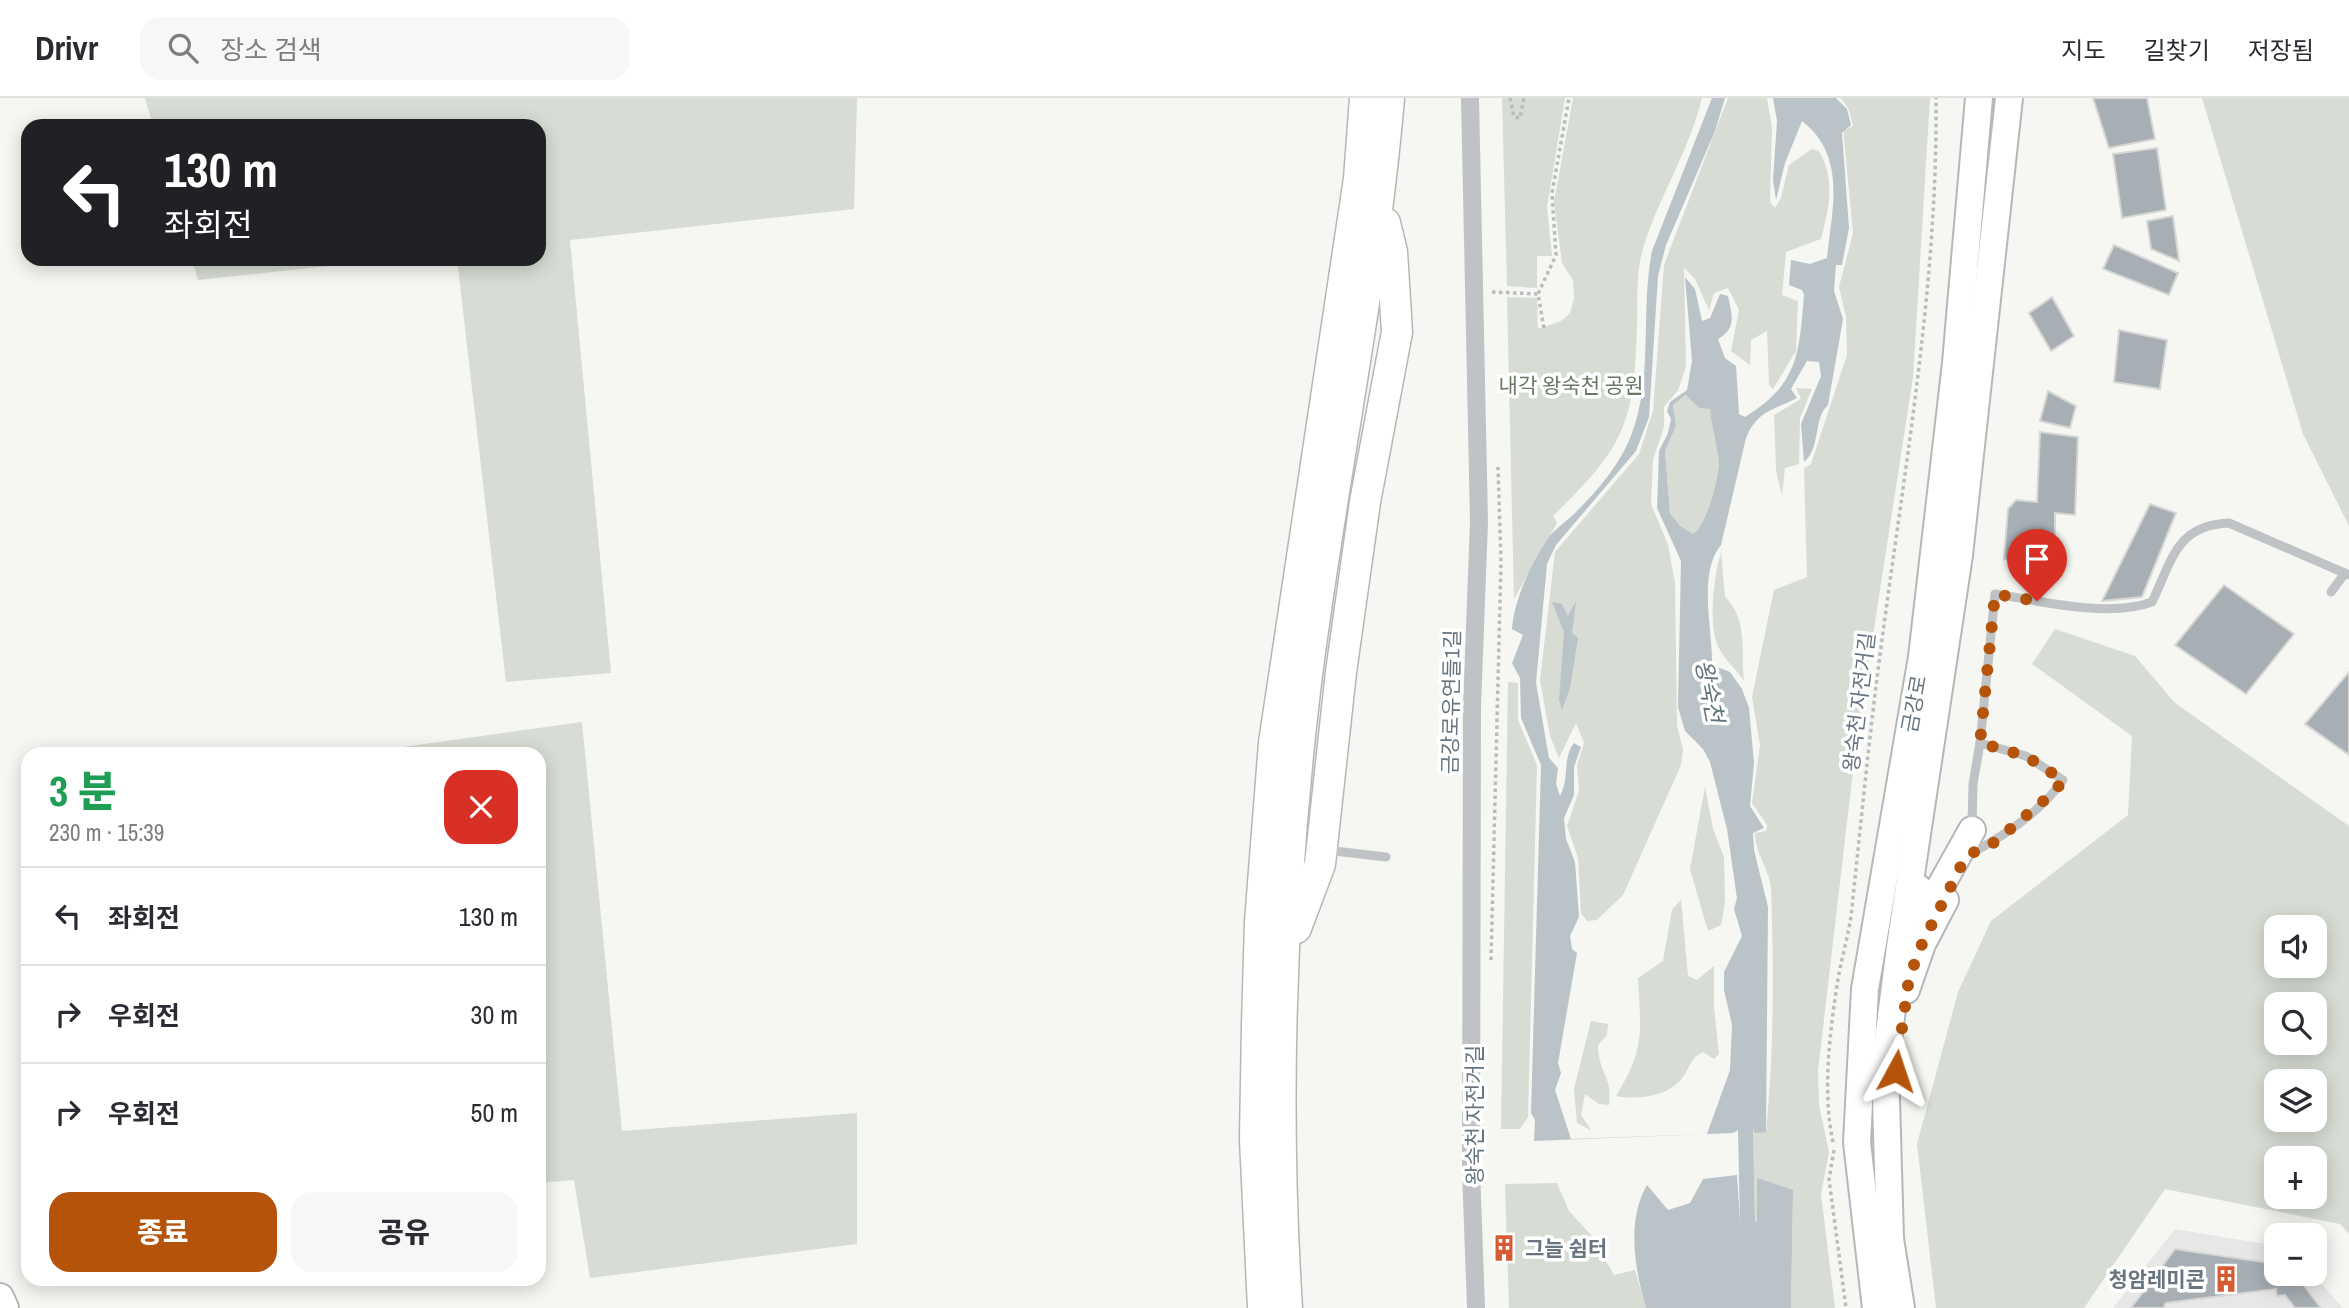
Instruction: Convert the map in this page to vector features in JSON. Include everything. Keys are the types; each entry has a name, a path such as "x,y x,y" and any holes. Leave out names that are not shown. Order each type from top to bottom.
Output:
{"highway":[{"path":"1263,1308 1255,1139 1256,1025 1260,922 1274,743 1359,179 1365,98"},
{"path":"1287,1308 1280,1096 1284,962 1305,692 1380,204 1390,98"},
{"path":"1284,962 1320,864 1341,672 1365,502 1397,332 1392,251 1380,204"}],"main road":[{"name":"금강로","path":"1876,1308 1857,1142 1865,989 1922,657 1956,363 1979,98"},
{"name":"금강로","path":"1901,1308 1891,1239 1886,1165 1885,1064 1959,555 2009,98"},
{"path":"1959,555 1945,729 1923,871 1916,895 1916,914 1925,914 1934,901 1972,830"},
{"path":"1886,1165 1897,1051 1909,978 1922,944 1966,856"},
{"path":"0,1297 5,1308"}],"street":[{"name":"금강로유연들1길","path":"1470,98 1479,522 1472,734 1471,1170 1476,1308"}],"lane":[{"path":"1972,830 1973,784 1980,743 1995,594 2058,604 2133,609 2152,602 2179,545 2190,531 2229,523 2347,574 2331,592"},
{"path":"1966,856 1995,842 2047,798 2063,780 2026,756 1980,743"},
{"path":"1321,849 1386,857"}],"path":[{"path":"1510,98 1514,117 1520,118 1524,98"},
{"path":"1544,328 1538,294 1556,255 1552,193 1569,98"},
{"name":"왕숙천 자전거길","path":"1846,1308 1829,1179 1834,1148 1828,1112 1832,1042 1838,980 1851,919 1880,654 1919,378 1936,146 1936,98"},
{"path":"1490,292 1538,294"},
{"path":"1491,962 1500,562 1497,458"}],"shaded area":[{"name":"청암레미콘","path":"2175,1229 2264,1244 2264,1286 2324,1286 2343,1308 2113,1308"}],"green space":[{"path":"145,98 857,98 854,209 570,240 611,673 506,682 458,266 546,266 546,119 151,119"},
{"path":"1502,98 1565,98 1547,207 1552,256 1537,256 1537,288 1507,286"},
{"name":"내각 왕숙천 공원","path":"1573,98 1702,98 1689,138 1655,216 1641,256 1633,387 1621,432 1596,471 1553,516 1557,523 1514,599 1507,297 1537,298 1538,329 1561,321 1570,313 1574,299 1573,280 1562,263 1554,202"},
{"path":"1728,98 1767,98 1772,128 1770,202 1775,208 1781,198 1789,165 1812,149 1819,151 1828,173 1828,205 1821,239 1786,252 1782,295 1798,301 1796,351 1773,389 1769,385 1767,331 1751,340 1750,365 1731,351 1739,310 1728,288 1714,293 1709,310 1695,279 1684,268 1686,367 1678,390 1664,407 1664,427 1653,460 1651,504 1668,545 1675,583 1677,726 1683,749 1681,765 1623,895 1597,920 1587,921 1581,913 1578,858 1567,826 1579,791 1577,765 1584,743 1576,723 1559,758 1550,736 1540,680 1555,552 1639,454 1653,411 1664,265"},
{"path":"1841,98 1930,98 1913,377 1856,745 1818,1071 1819,1105 1829,1152 1821,1194 1835,1308 1791,1308 1793,1190 1755,1223 1753,1129 1755,1132 1766,1132 1771,1072 1773,980 1771,889 1757,848 1755,833 1766,831 1767,825 1752,803 1760,745 1752,697 1774,590 1807,577 1804,468 1811,464 1847,355 1846,317 1839,287 1853,233 1844,131 1853,126 1849,110"},
{"path":"2202,98 2349,98 2349,526 2303,434"},
{"path":"194,266 329,266 198,280"},
{"path":"1796,388 1812,389 1800,418 1799,464 1785,468 1782,496 1776,470 1774,415 1801,399"},
{"path":"1687,395 1699,408 1710,408 1719,463 1707,513 1693,534 1680,526 1670,513 1665,451 1676,426 1673,405"},
{"path":"1721,552 1725,597 1737,615 1742,636 1744,681 1720,650 1714,629 1714,587"},
{"path":"2055,629 2135,656 2175,703 2349,826 2349,1234 2340,1224 2265,1209 2327,1209 2327,1146 2264,1146 2264,1209 2165,1189 2084,1308 1936,1308 1917,1144 1958,992 1991,921 2128,815 2132,736 2032,664"},
{"path":"1508,682 1518,683 1518,720 1537,765 1528,1117 1520,1129 1501,1129"},
{"path":"582,722 622,1131 857,1113 857,1244 590,1278 574,1180 546,1182 546,747 403,747"},
{"path":"1705,787 1713,829 1724,857 1725,902 1721,925 1708,931 1690,869"},
{"path":"1681,900 1688,976 1697,980 1714,966 1714,1008 1719,1054 1714,1059 1703,1052 1698,1055 1677,1084 1661,1093 1633,1098 1616,1096 1632,1066 1639,1040 1638,978 1663,961 1672,910"},
{"path":"1591,1021 1608,1024 1607,1035 1598,1045 1610,1095 1609,1105 1599,1104 1585,1094 1581,1115 1591,1130 1577,1123 1574,1089"},
{"path":"1557,1183 1569,1211 1592,1236 1614,1275 1635,1270 1646,1308 1509,1308 1505,1184"}],"water":[{"name":"왕숙천","path":"1712,98 1725,98 1715,131 1666,245 1658,276 1649,417 1636,451 1556,545 1547,564 1536,683 1549,758 1558,768 1556,784 1560,796 1570,749 1574,743 1581,747 1574,767 1574,795 1564,818 1566,839 1575,862 1579,917 1570,936 1572,949 1577,953 1558,1063 1561,1073 1555,1090 1571,1139 1707,1134 1730,1070 1732,1025 1724,990 1724,972 1742,936 1734,909 1737,898 1727,829 1710,762 1703,749 1685,731 1678,707 1681,561 1657,508 1659,451 1668,433 1671,419 1667,411 1670,402 1687,390 1692,361 1685,277 1695,289 1702,321 1710,318 1720,294 1728,296 1731,326 1718,339 1725,358 1736,366 1739,414 1745,417 1763,405 1786,379 1797,350 1804,295 1802,290 1789,285 1791,260 1810,264 1827,258 1833,184 1826,150 1802,121 1785,163 1776,200 1773,180 1777,121 1773,98 1836,98 1847,109 1851,125 1842,133 1849,228 1842,265 1836,265 1834,291 1843,319 1828,405 1820,417 1813,449 1804,462 1801,424 1821,376 1819,362 1807,361 1791,389 1797,398 1767,412 1750,429 1721,545 1714,557 1708,585 1712,661 1715,666 1730,672 1742,689 1749,708 1754,763 1750,806 1764,828 1753,833 1754,850 1768,907 1766,1132 1755,1133 1753,1129 1755,1222 1757,1178 1793,1190 1791,1308 1646,1308 1634,1246 1636,1214 1647,1185 1668,1210 1690,1203 1703,1179 1737,1175 1740,1223 1738,1130 1733,1133 1534,1141 1535,1120 1531,1113 1541,765 1521,718 1520,678 1512,663 1523,635 1512,629 1513,618 1524,583 1547,540 1599,487 1614,468 1631,436 1638,414 1645,368 1647,297 1652,251","holes":["1686,395 1699,408 1710,409 1719,464 1707,513 1693,534 1680,526 1670,513 1665,451 1676,426 1673,405"]},
{"path":"1576,601 1572,633 1578,638 1570,688 1562,710 1559,700 1564,632 1552,602 1562,604 1568,616"}],"building":[{"path":"2093,98 2147,98 2155,139 2109,148"},
{"path":"2157,148 2166,210 2122,218 2113,154"},
{"path":"2173,216 2179,261 2151,249 2147,221"},
{"path":"2114,245 2178,273 2169,295 2103,269"},
{"path":"2052,297 2074,336 2051,351 2029,313"},
{"path":"2119,330 2167,340 2160,389 2114,382"},
{"path":"2048,391 2076,406 2070,428 2040,421"},
{"path":"2040,432 2078,437 2075,515 2055,513 2055,563 2004,559 2008,509 2016,500 2037,502"},
{"path":"2150,504 2176,513 2142,597 2102,601"},
{"path":"2224,585 2294,634 2246,694 2175,645"},
{"path":"2349,672 2349,755 2305,724"},
{"name":"청암레미콘","path":"2175,1249 2264,1262 2264,1286 2304,1286 2321,1308 2295,1308 2285,1295 2277,1296 2276,1289 2166,1303 2163,1308 2131,1308"}],"place":[{"name":"그늘 쉼터","path":"1504,1248"},
{"name":"청암레미콘","path":"2226,1279"}],"route":[{"path":"1896,1071 1903,1000 1909,978 1922,944 1966,856 1995,842 2031,813 2063,780 2026,756 1980,743 1995,594 2037,601"}]}
